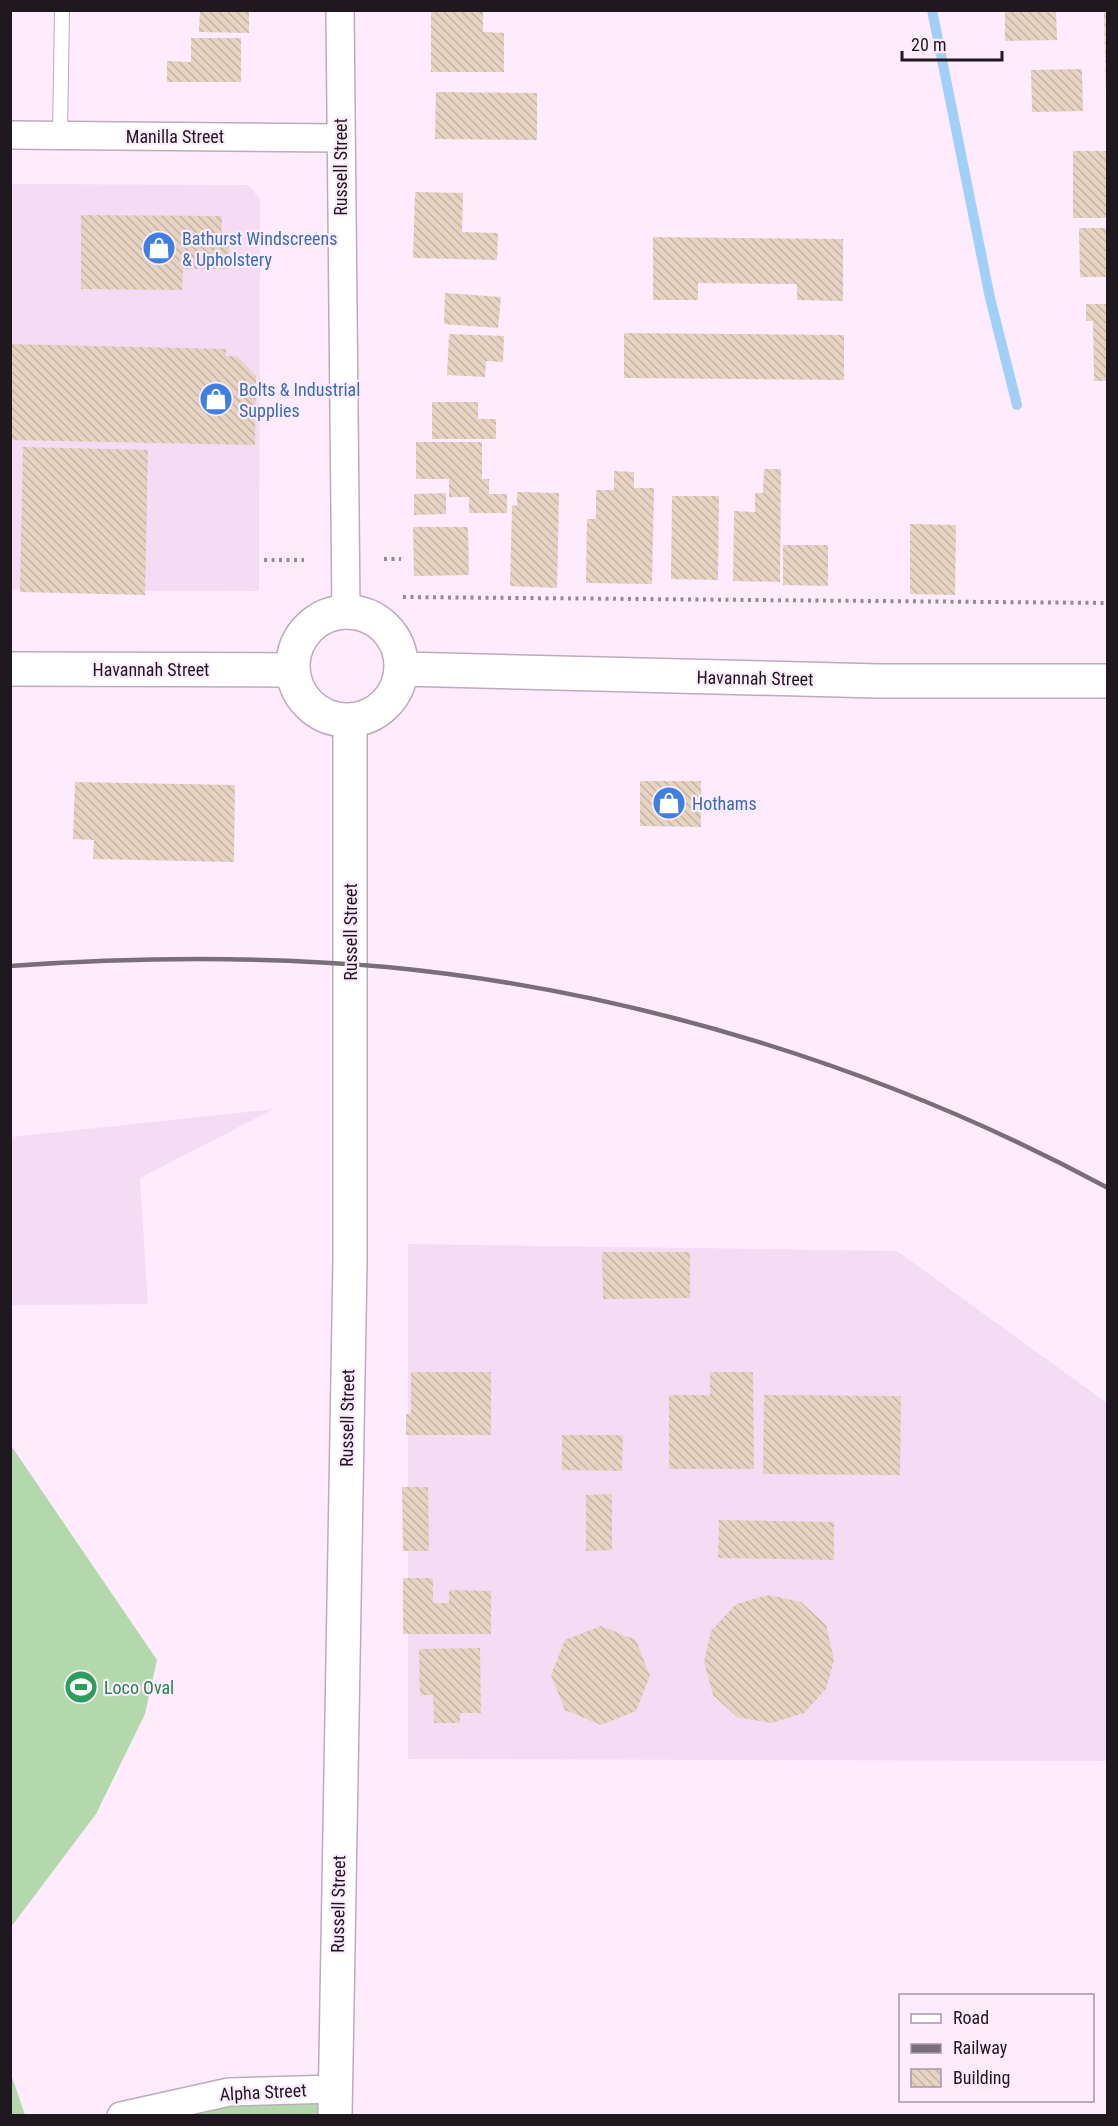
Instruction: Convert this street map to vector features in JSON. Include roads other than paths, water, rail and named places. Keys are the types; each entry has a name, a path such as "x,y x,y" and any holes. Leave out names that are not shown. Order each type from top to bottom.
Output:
{"street":[{"name":"Russell Street","path":"340,10 339,138 346,611"},
{"name":"Manilla Street","path":"10,135 339,138"},
{"path":"346,611 376,619 387,629 400,655 402,669 399,685 391,699 380,710 350,720 333,718 318,711 305,699 292,670 295,651 309,627 333,614 346,611"},
{"name":"Havannah Street","path":"10,669 292,670"},
{"name":"Havannah Street","path":"402,669 878,681 1107,681"},
{"name":"Russell Street","path":"335,2102 351,1262 350,720"},
{"name":"Alpha Street","path":"121,2115 228,2091 335,2102"}],"lane":[{"path":"60,135 62,10"}],"waterway":[{"path":"932,10 990,298 1017,405"}],"railway":[{"path":"10,966 151,959 246,959 340,963 480,979 574,995 667,1016 758,1042 849,1072 938,1107 1024,1145 1108,1188"}],"place":[{"name":"Bathurst Windscreens & Upholstery","path":"159,248"},
{"name":"Bolts & Industrial Supplies","path":"216,399"},
{"name":"Hothams","path":"669,803"},
{"name":"Loco Oval","path":"81,1687"}]}
